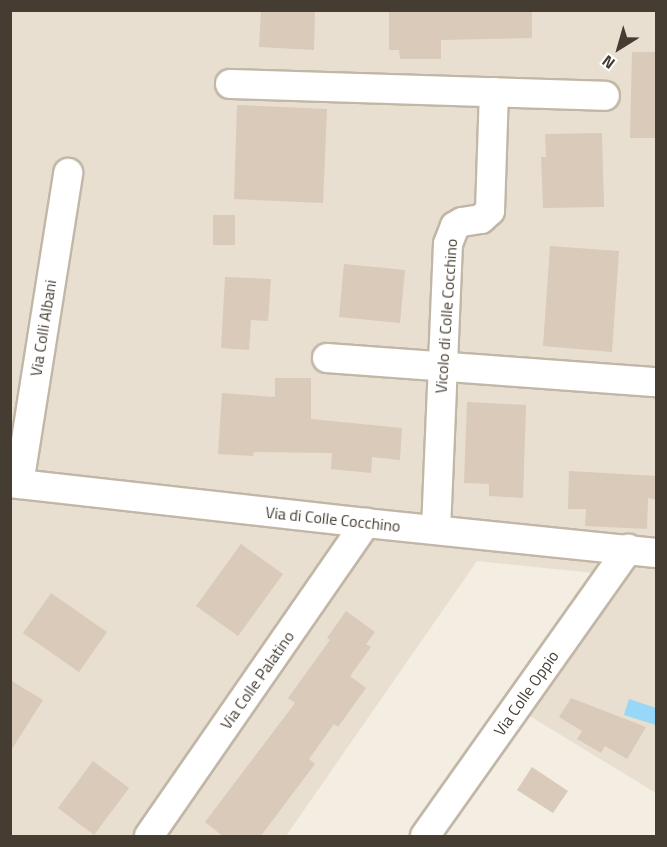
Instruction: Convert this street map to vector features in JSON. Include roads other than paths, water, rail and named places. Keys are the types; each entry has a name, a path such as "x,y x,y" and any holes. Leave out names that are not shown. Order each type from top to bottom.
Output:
{"street":[{"path":"230,84 605,96"},
{"name":"Vicolo di Colle Cocchino","path":"436,530 450,234 462,222 486,216 492,202 494,92"},
{"name":"Via Colli Albani","path":"15,483 68,173"},
{"path":"327,358 657,382"},
{"name":"Via di Colle Cocchino","path":"15,483 366,523 657,552"},
{"name":"Via Colle Palatino","path":"149,837 366,523"},
{"name":"Via Colle Oppio","path":"425,837 628,549"}],"water":[{"path":"629,699 656,708 656,725 624,715"}]}
